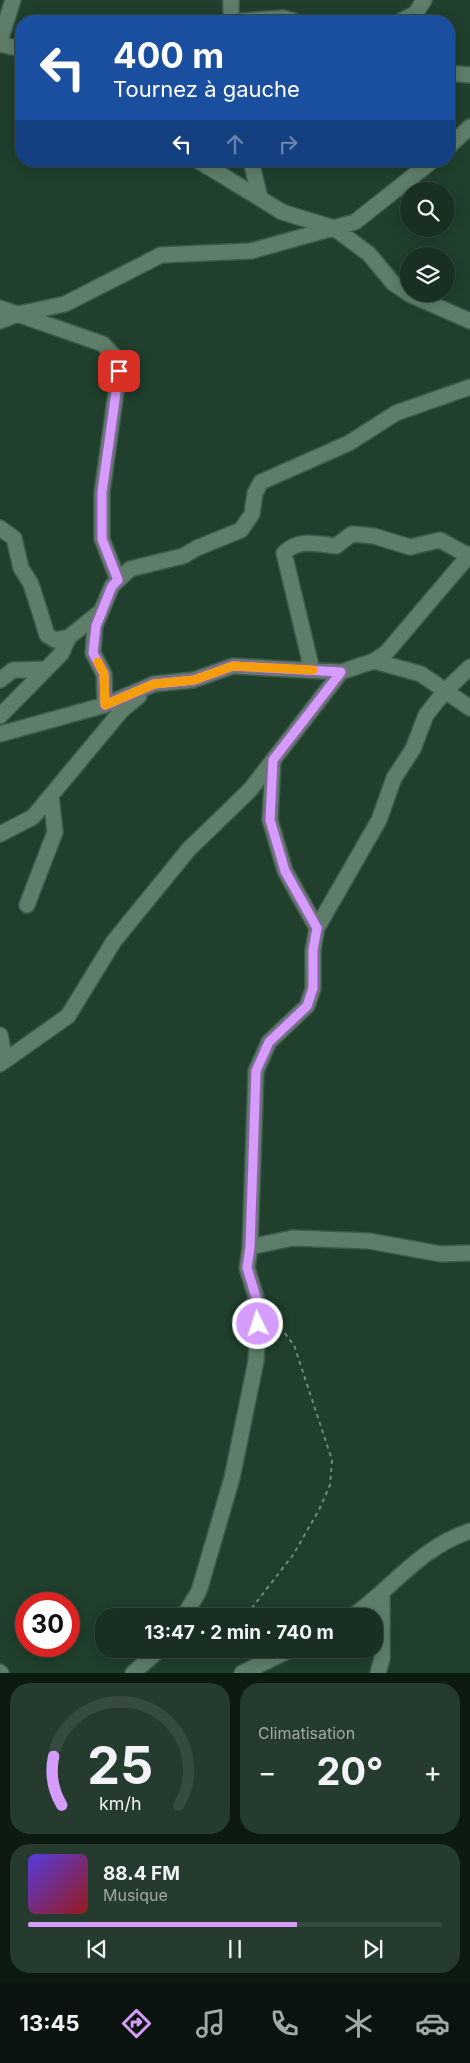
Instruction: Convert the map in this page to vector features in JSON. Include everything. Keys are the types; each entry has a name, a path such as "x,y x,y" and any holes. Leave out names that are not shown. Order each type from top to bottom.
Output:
{"street":[{"path":"14,0 0,43 15,47"},
{"path":"231,0 231,15"},
{"path":"412,15 416,13 424,0"},
{"path":"455,74 470,75"},
{"path":"455,141 470,127"},
{"path":"209,167 282,212 334,228 369,254 393,283 411,295 470,321"},
{"path":"252,167 260,198"},
{"path":"0,321 18,314 65,304 161,256 251,251 355,222 424,167"},
{"path":"0,308 103,344 114,356 119,371 102,492 102,539 118,580"},
{"path":"105,705 104,674 93,653 96,626 112,586 130,568 183,556 197,548 241,530 252,514 255,493 262,482 349,443 396,414 470,387"},
{"path":"0,528 14,538 21,568 31,584 47,635 55,640 69,637"},
{"path":"0,734 105,705 154,684 194,680 233,666 341,672 374,661 386,653 469,555 440,540 410,548 374,536 352,534 336,546 304,542 289,548 284,553 312,670"},
{"path":"0,716 60,654 69,637 102,611"},
{"path":"374,661 421,674 470,708"},
{"path":"189,1608 199,1591 232,1478 256,1361 258,1324 256,1297 247,1268 250,1247 256,1071 269,1042 307,1006 313,988 313,950 317,928 379,820 394,778 413,749 426,715 445,691 470,667"},
{"path":"0,680 13,670 46,669"},
{"path":"0,1036 3,1062 68,1016 114,941 189,849 250,790 341,672"},
{"path":"0,834 33,818 122,710 154,684"},
{"path":"273,760 270,820 285,871 317,928"},
{"path":"27,905 54,832 51,796"},
{"path":"250,1247 293,1238 369,1241 441,1254 470,1253"},
{"path":"363,1608 432,1549 470,1531"},
{"path":"378,1673 382,1659 382,1592"},
{"path":"133,1673 150,1658"},
{"path":"242,1673 273,1658"}],"path":[{"path":"251,1608 293,1555 319,1510 330,1485 332,1460 294,1345 256,1297"}],"slow traffic":[{"path":"98,662 104,674 105,705 154,684 194,680 233,666 313,670"}],"route":[{"path":"119,371 102,492 102,539 118,580 112,586 96,626 93,653 104,674 105,705 154,684 194,680 233,666 341,672 273,760 270,820 285,871 317,928 313,950 313,988 307,1006 269,1042 256,1071 250,1247 247,1268 256,1297 258,1324"}]}
